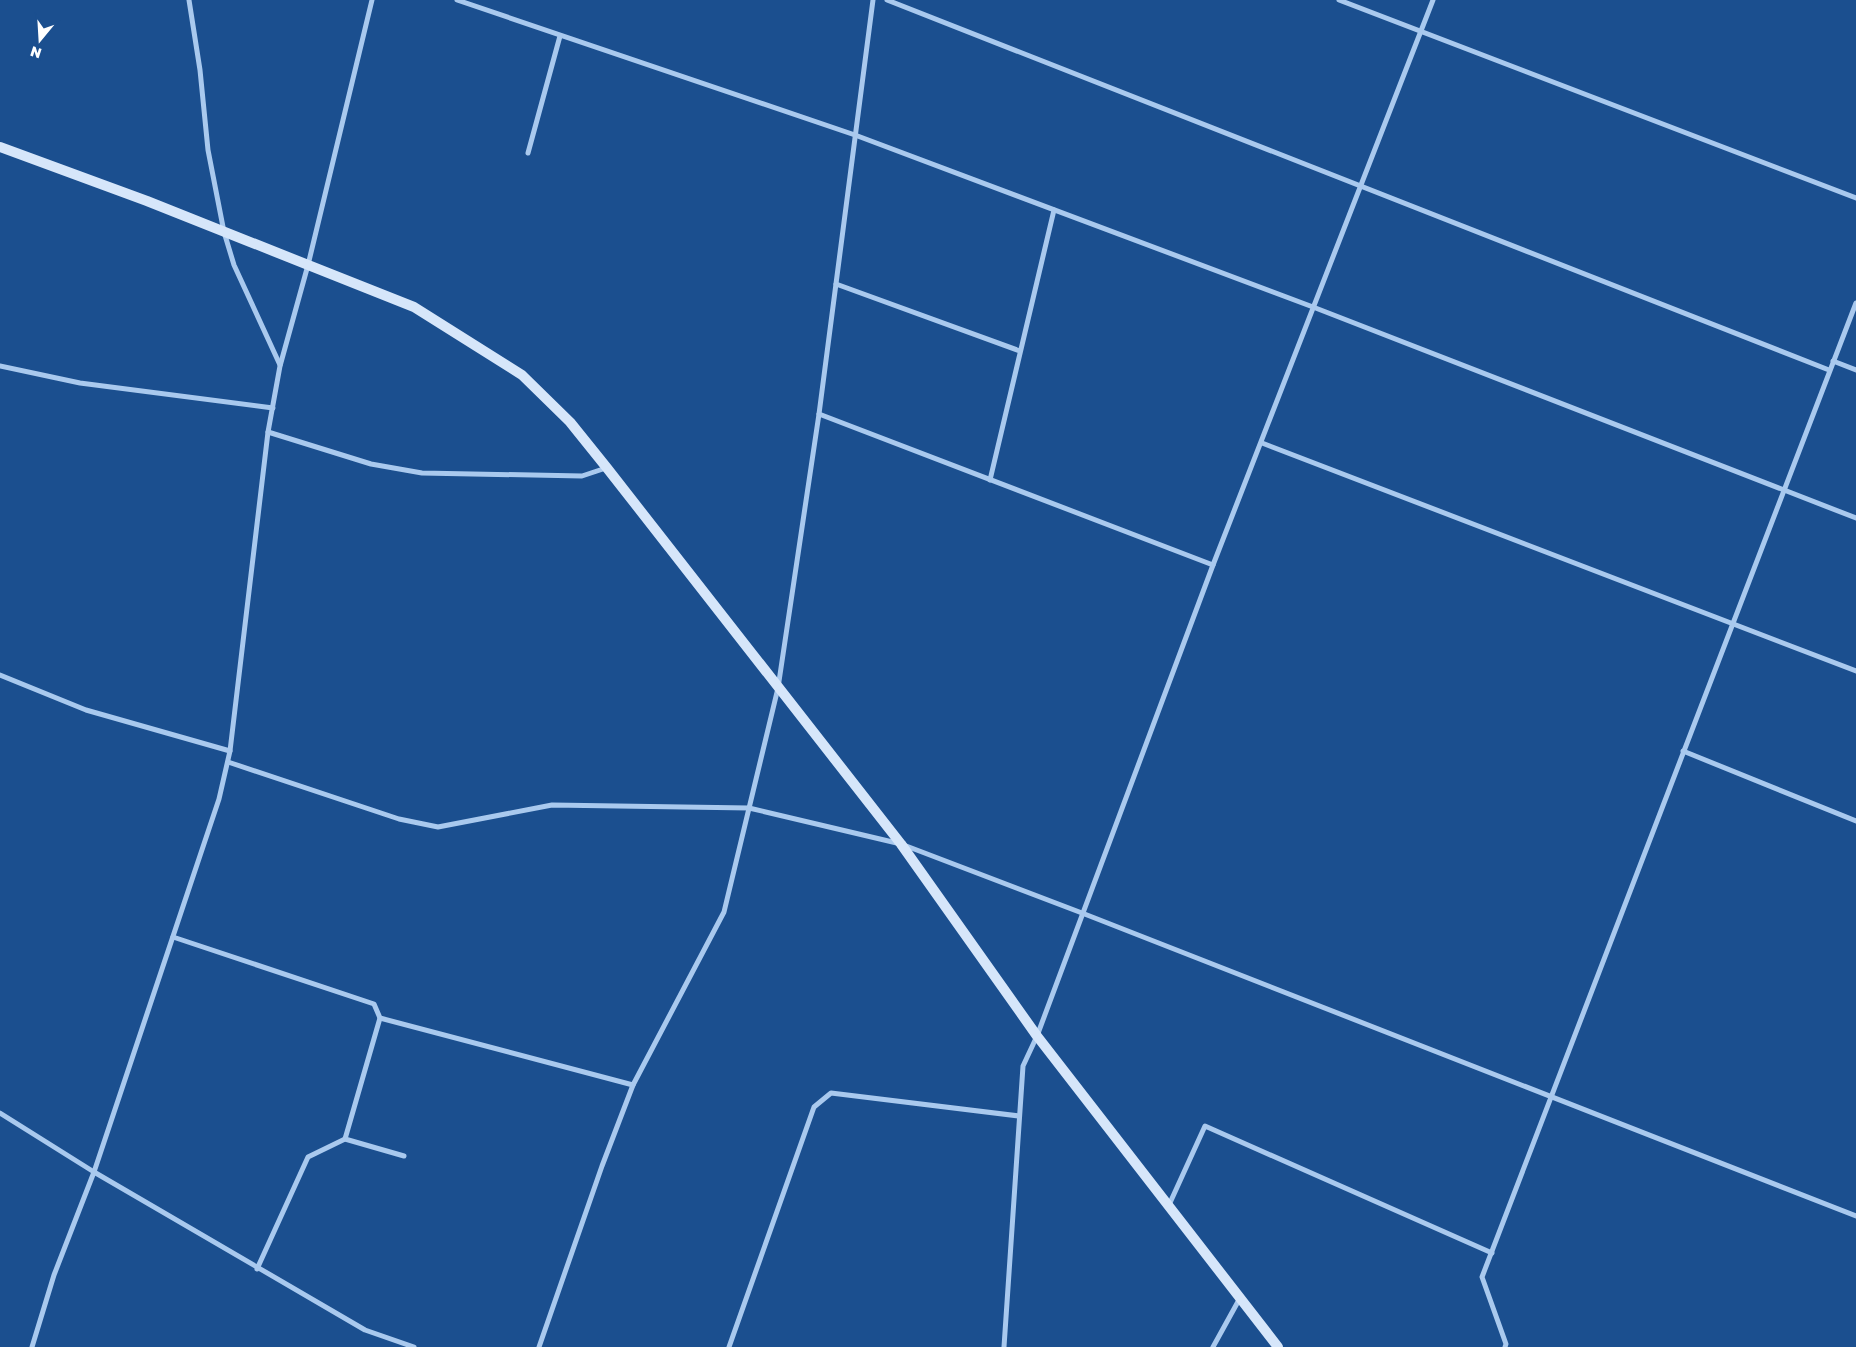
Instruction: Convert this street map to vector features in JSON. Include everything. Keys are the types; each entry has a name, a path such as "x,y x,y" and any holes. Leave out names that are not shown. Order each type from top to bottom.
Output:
{"street":[{"path":"189,0 200,70 208,150 224,232 234,265 280,366"},
{"path":"32,1347 54,1275 94,1172 219,799 230,751 268,432 280,366 308,265 372,0"},
{"path":"457,0 855,135 1313,307 1856,518"},
{"path":"539,1347 602,1166 633,1085 724,912 778,688 836,284 873,0"},
{"path":"887,0 1829,370"},
{"path":"1338,0 1856,198"},
{"path":"1004,1347 1023,1066 1037,1036 1213,565 1262,444 1313,307 1433,0"},
{"path":"528,153 560,36"},
{"path":"0,147 414,307 522,375 570,422 900,844 1037,1036 1278,1347"},
{"path":"990,480 1054,210"},
{"path":"836,284 1020,352"},
{"path":"1505,1347 1506,1344 1482,1277 1552,1098 1731,624 1856,303"},
{"path":"1833,361 1856,370"},
{"path":"0,366 80,383 273,408"},
{"path":"818,414 1213,565"},
{"path":"268,432 371,464 422,473 582,476 607,468"},
{"path":"1262,444 1856,671"},
{"path":"0,675 86,710 230,751"},
{"path":"1683,751 1856,821"},
{"path":"228,762 399,820 438,827 552,805 749,808 900,844 1082,913 1856,1216"},
{"path":"173,937 374,1004 380,1018 345,1139"},
{"path":"380,1018 633,1085"},
{"path":"729,1347 814,1107 826,1097 832,1093 1019,1116"},
{"path":"0,1113 94,1172 257,1269 365,1330 414,1347"},
{"path":"1168,1206 1205,1126 1492,1253"},
{"path":"257,1269 308,1157 345,1139 404,1156"},
{"path":"1213,1347 1240,1298"}]}
